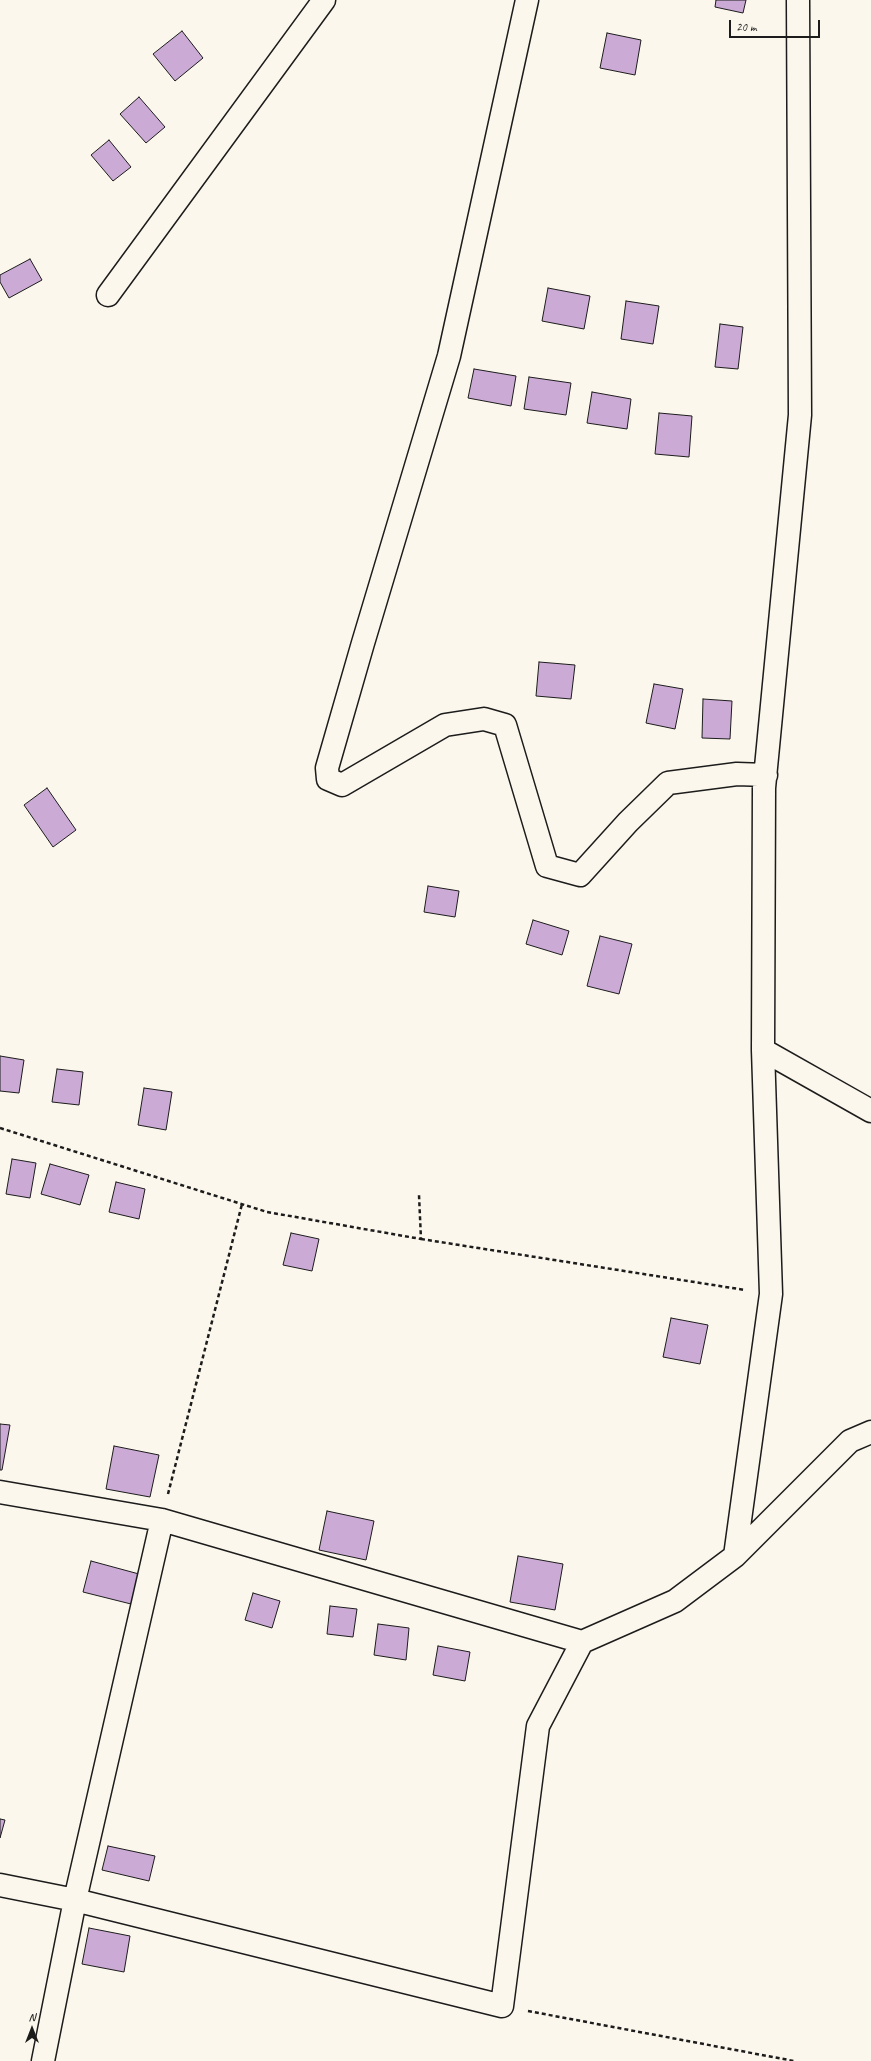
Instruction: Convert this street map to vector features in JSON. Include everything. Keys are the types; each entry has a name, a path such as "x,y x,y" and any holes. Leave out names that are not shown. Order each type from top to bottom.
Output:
{"street":[{"path":"108,295 324,0"},
{"path":"527,0 449,356 360,650 327,768 328,779 342,785 445,725 484,719 505,725 547,866 580,875 628,822 668,783 737,774 766,775"},
{"path":"735,1556 771,1294 763,1050 766,775 800,415 798,0"},
{"path":"763,1050 871,1111"},
{"path":"0,1885 75,1900 502,2006 538,1726 582,1642 675,1601 735,1556 850,1440 871,1432"},
{"path":"0,1492 162,1520 582,1642"},
{"path":"43,2061 75,1900 162,1520"}],"path":[{"path":"0,1128 267,1212 421,1239 771,1294"},
{"path":"419,1195 421,1239"},
{"path":"162,1520 242,1204"},
{"path":"502,2006 794,2061"}],"building":[{"path":"716,0 746,0 743,13 715,7"},
{"path":"182,31 203,58 175,81 153,54"},
{"path":"607,33 641,40 635,75 600,68"},
{"path":"139,97 165,127 146,143 120,114"},
{"path":"109,140 131,167 113,181 91,155"},
{"path":"30,259 42,280 9,298 0,282 0,275"},
{"path":"548,288 590,296 584,329 542,321"},
{"path":"626,301 659,306 653,344 621,339"},
{"path":"720,324 743,327 738,369 715,367"},
{"path":"474,369 516,376 511,406 468,398"},
{"path":"529,377 571,383 566,415 524,409"},
{"path":"592,392 631,399 627,429 587,423"},
{"path":"659,413 692,416 689,457 655,454"},
{"path":"539,662 575,665 571,699 536,696"},
{"path":"654,684 683,689 675,729 646,723"},
{"path":"703,699 732,701 730,739 702,738"},
{"path":"47,788 76,830 53,847 24,805"},
{"path":"428,886 459,891 455,917 424,912"},
{"path":"533,920 569,931 562,955 526,944"},
{"path":"600,936 632,944 619,994 587,986"},
{"path":"0,1056 24,1060 19,1093 0,1091"},
{"path":"57,1069 83,1072 79,1105 52,1102"},
{"path":"144,1088 172,1092 166,1130 138,1125"},
{"path":"12,1159 36,1163 30,1198 6,1194"},
{"path":"50,1164 89,1175 80,1205 41,1194"},
{"path":"116,1182 145,1189 139,1219 109,1212"},
{"path":"291,1233 319,1239 312,1271 283,1265"},
{"path":"671,1318 708,1325 700,1364 663,1357"},
{"path":"0,1424 10,1425 2,1470 0,1470"},
{"path":"114,1446 159,1455 150,1497 106,1489"},
{"path":"327,1511 374,1521 366,1560 319,1550"},
{"path":"518,1556 563,1564 555,1610 510,1602"},
{"path":"91,1561 139,1574 131,1604 83,1592"},
{"path":"253,1593 280,1601 272,1628 245,1620"},
{"path":"330,1606 357,1609 353,1637 327,1634"},
{"path":"378,1624 409,1628 406,1660 374,1655"},
{"path":"438,1646 470,1652 465,1681 433,1675"},
{"path":"0,1819 5,1820 0,1838"},
{"path":"108,1846 155,1856 149,1881 102,1870"},
{"path":"89,1928 130,1936 124,1972 82,1964"}]}
